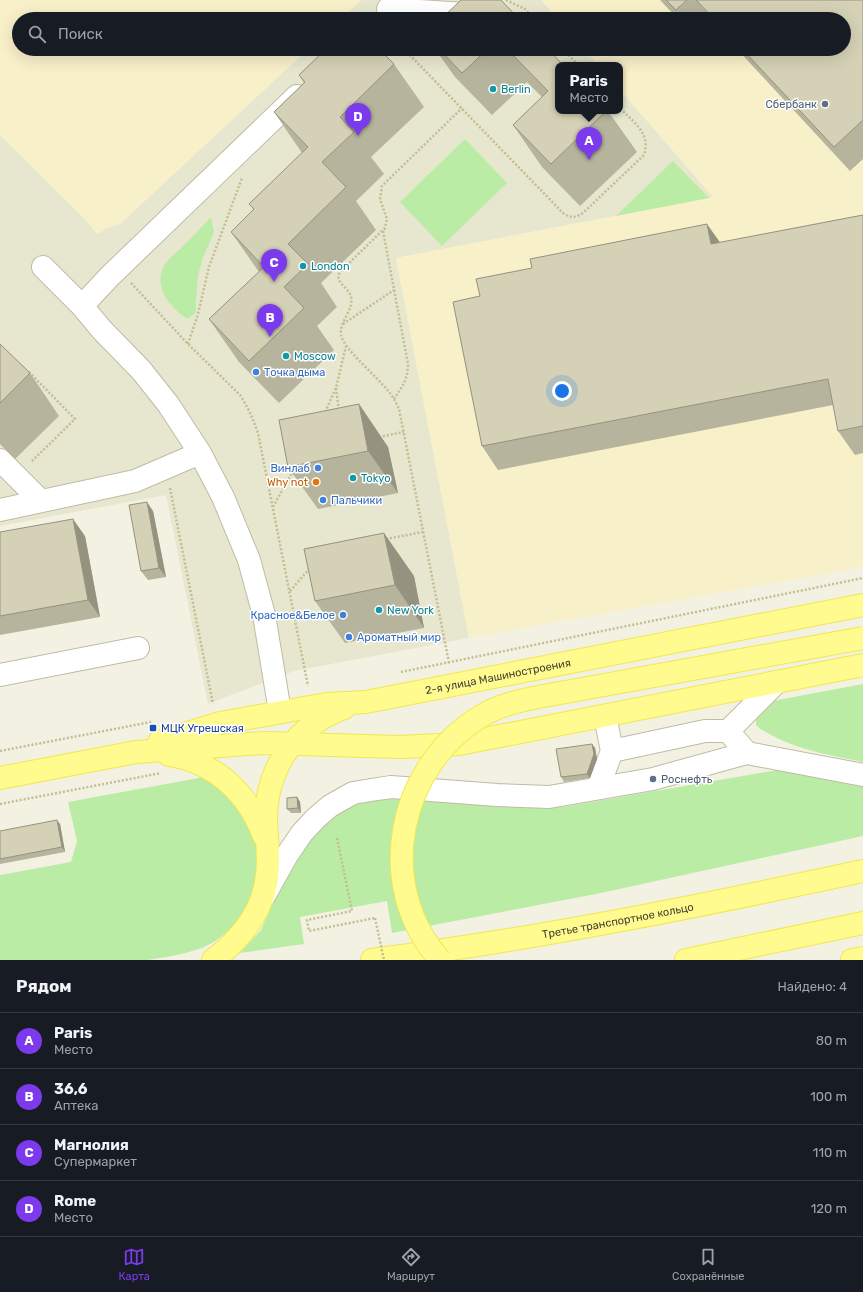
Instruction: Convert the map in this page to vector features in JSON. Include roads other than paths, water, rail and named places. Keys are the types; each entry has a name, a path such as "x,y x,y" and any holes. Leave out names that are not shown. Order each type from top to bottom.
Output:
{"main road":[{"name":"2-я улица Машиностроения","path":"136,752 158,743 220,723 327,704 366,702 863,605"},
{"path":"440,960 424,938 414,918 407,895 403,872 402,849 405,823 412,799 422,778 447,742 465,727 484,714 508,704 538,697 863,638"},
{"name":"2-я улица Машиностроения","path":"0,778 136,752 264,743 400,747 459,744 863,665"},
{"path":"213,960 230,946 243,932 260,902 265,887 268,866 266,815 268,798 274,778 285,753 302,732 316,722 335,712 366,702"},
{"path":"335,712 330,727 332,738 344,745"},
{"path":"136,752 160,753 180,757 206,767 222,777 236,789 254,813 264,835 268,850"},
{"name":"Третье транспортное кольцо","path":"372,960 598,925 728,900 863,871"},
{"path":"686,960 863,923"},
{"path":"852,960 863,958"}],"street":[{"path":"469,12 475,9 483,0"},
{"path":"388,9 434,12"},
{"path":"82,306 110,276 293,112 314,80"},
{"path":"43,267 82,306 102,330 141,370 168,404 200,453 223,497 249,560 264,615 280,712"},
{"path":"0,491 8,508 135,481 200,453"},
{"path":"0,460 41,501"},
{"path":"0,675 138,648"},
{"path":"612,751 705,731 728,731 776,682"},
{"path":"598,788 612,751 605,716"},
{"path":"728,731 747,753"},
{"path":"260,902 287,855 302,833 316,818 330,806 353,794 371,790 391,787 497,795 549,797 653,779 747,753 863,775"}],"place":[{"name":"Berlin","path":"493,89"},
{"name":"Сбербанк","path":"825,104"},
{"name":"Rome","path":"358,136"},
{"name":"Paris","path":"589,160"},
{"name":"London","path":"303,266"},
{"name":"Магнолия","path":"274,282"},
{"name":"36,6","path":"270,337"},
{"name":"Moscow","path":"286,356"},
{"name":"Точка дыма","path":"256,372"},
{"name":"Винлаб","path":"318,468"},
{"name":"Tokyo","path":"353,478"},
{"name":"Why not","path":"316,482"},
{"name":"Пальчики","path":"323,500"},
{"name":"New York","path":"379,610"},
{"name":"Красное&Белое","path":"343,615"},
{"name":"Ароматный мир","path":"349,637"},
{"name":"МЦК Угрешская","path":"153,728"},
{"name":"Роснефть","path":"653,779"}]}
